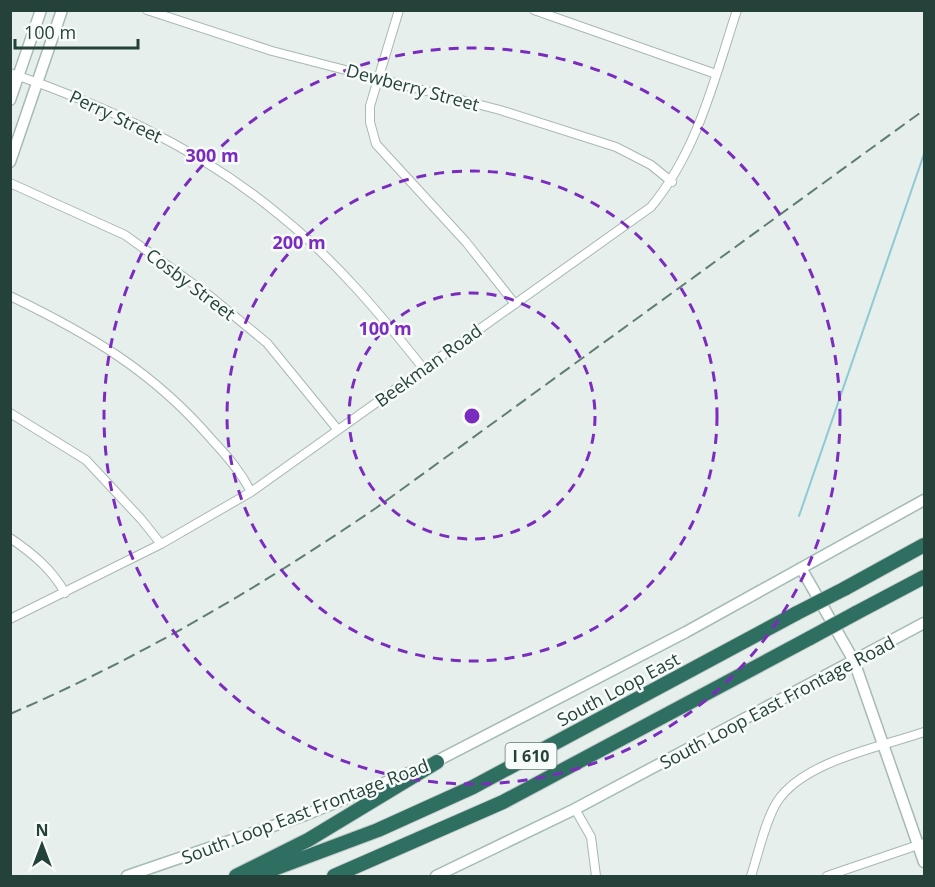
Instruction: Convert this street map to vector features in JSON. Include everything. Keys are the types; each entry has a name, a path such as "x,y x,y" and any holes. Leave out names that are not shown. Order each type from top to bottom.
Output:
{"highway":[{"name":"South Loop East","path":"255,876 378,830 473,787 924,545"},
{"name":"I 610","path":"333,876 503,802 924,577"},
{"path":"236,876 308,840 437,762"}],"main road":[{"path":"10,100 15,74 31,40 41,10"},
{"path":"10,162 62,10"},
{"name":"South Loop East Frontage Road","path":"127,876 305,815 437,762 686,632 924,500"},
{"path":"801,568 854,662 922,844 924,862"},
{"name":"South Loop East Frontage Road","path":"436,876 575,810 924,623"}],"street":[{"name":"Dewberry Street","path":"147,10 272,51 500,110 616,147 651,165 672,182"},
{"path":"399,10 377,77 370,122 376,144 466,242 515,304"},
{"path":"534,10 716,74"},
{"name":"Beekman Road","path":"10,619 161,544 251,492 651,207 672,182 693,143 737,10"},
{"name":"Perry Street","path":"15,74 74,95 142,126 209,164 284,218 372,304 423,368"},
{"name":"Cosby Street","path":"10,183 125,235 210,296 267,343 338,430"},
{"path":"10,296 68,324 129,362 188,411 241,472 251,492"},
{"path":"10,413 86,460 161,544"},
{"path":"10,538 32,553 57,578 64,593"},
{"path":"751,876 776,803 793,783 821,767 924,732"},
{"path":"575,810 591,837 596,876"},
{"path":"827,876 922,844"}],"waterway":[{"path":"799,516 924,154"}],"railway":[{"path":"10,714 106,669 198,620 288,566 376,508 924,110"}]}
